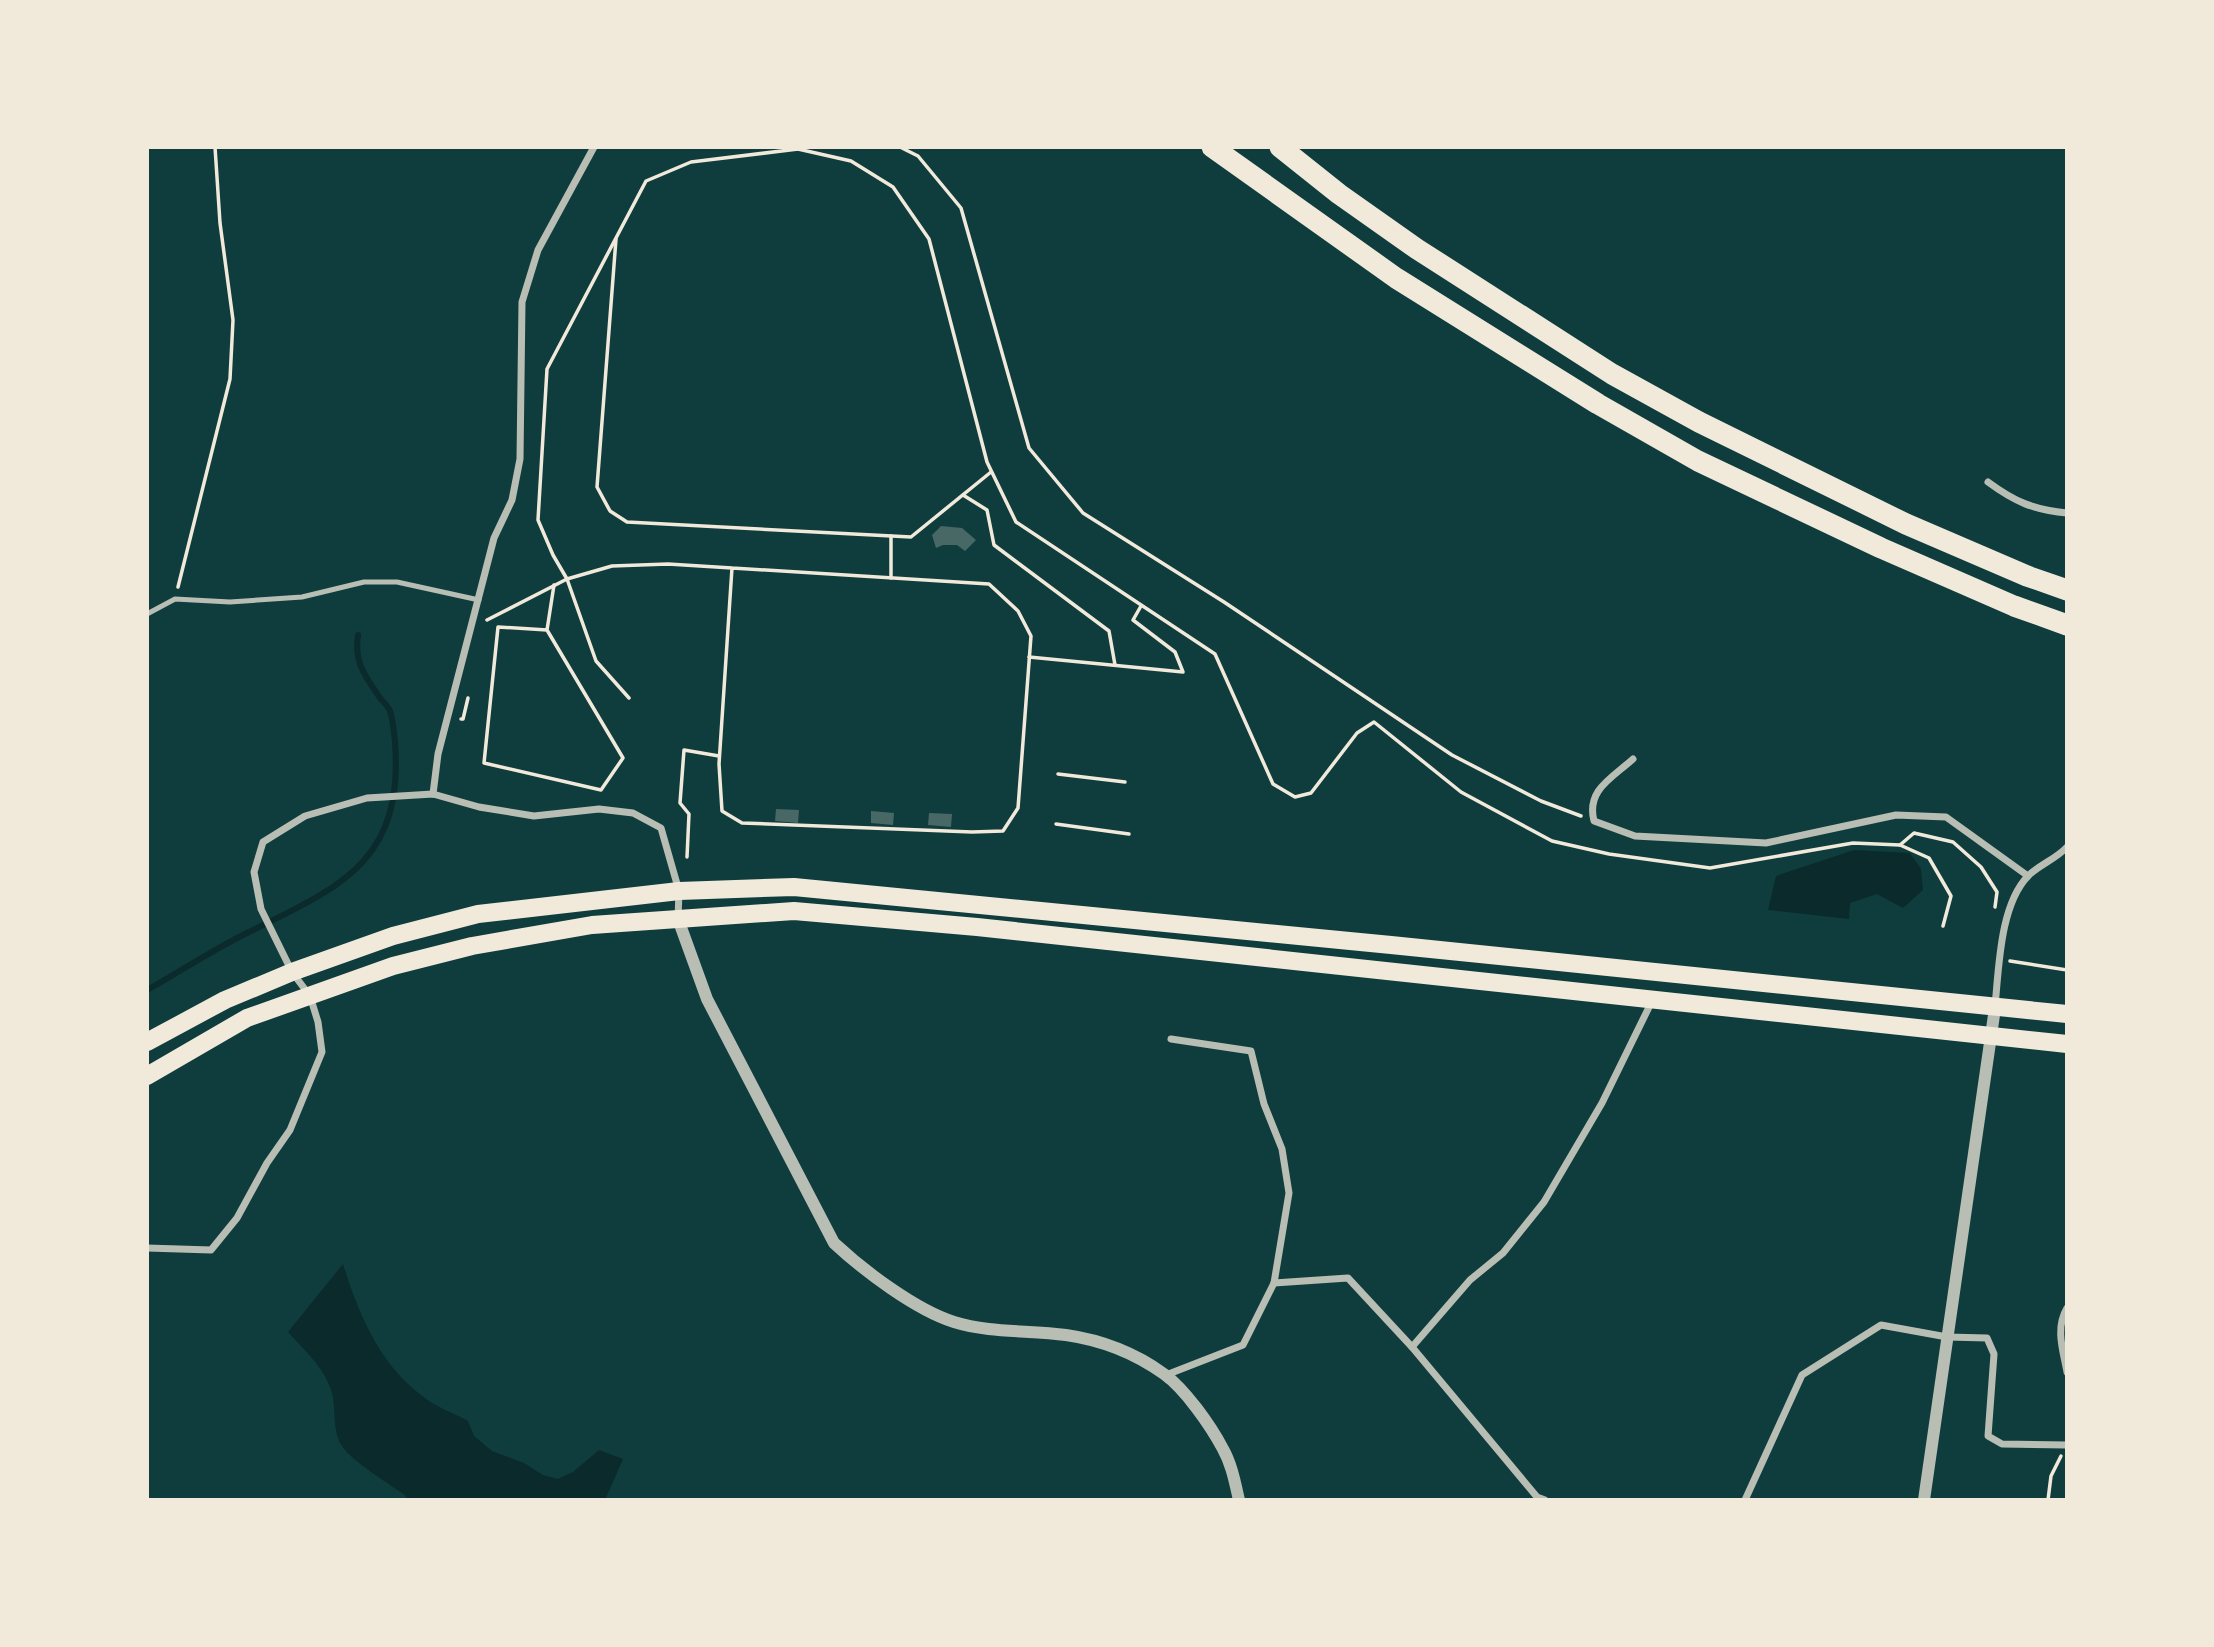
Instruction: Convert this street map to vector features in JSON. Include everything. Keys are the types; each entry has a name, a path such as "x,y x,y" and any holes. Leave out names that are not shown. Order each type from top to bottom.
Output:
{"highway":[{"path":"1212,147 1396,278 1598,404 1698,461 1881,548 2014,606 2067,625"},
{"path":"1280,147 1339,194 1417,249 1612,374 1699,422 1906,524 2027,576 2067,590"}],"main road":[{"path":"147,1042 226,1000 292,972 393,936 478,914 679,891 794,887 1391,944 2067,1014"},
{"path":"147,1076 247,1018 393,966 472,946 592,925 794,912 938,923 2067,1044"}],"street":[{"path":"433,794 446,723 494,538 512,500 520,459 522,302 538,250 594,147"},
{"path":"1988,482 2004,494 2032,508 2067,513"},
{"path":"1633,759 1597,791 1590,807 1594,821 1634,836 1766,843 1896,815 1945,817 2028,876"},
{"path":"147,1248 211,1250 237,1218 267,1163 290,1130 322,1052 318,1022 310,996 292,972 261,909 254,872 263,842 305,816 368,798 433,794 479,807 534,816 599,809 633,813 661,828 679,891 678,919 707,999 834,1243 856,1263 902,1295 928,1311 954,1322 1095,1341 1124,1351 1166,1375 1190,1401 1224,1450 1239,1500"},
{"path":"1924,1500 1992,1037 1999,959 2011,901 2028,876 2067,847"},
{"path":"1412,1347 1469,1280 1503,1253 1544,1202 1602,1103 1652,1000"},
{"path":"1166,1375 1243,1345 1274,1283 1289,1193 1282,1149 1264,1104 1251,1051 1171,1039"},
{"path":"1274,1283 1348,1278 1412,1347 1537,1497 1545,1500"},
{"path":"2067,1308 2063,1314 2059,1335 2067,1372"},
{"path":"1745,1500 1802,1375 1881,1325 1947,1337 1987,1338 1994,1354 1988,1436 2002,1444 2067,1445"}],"lane":[{"path":"147,614 175,599 230,601 302,597 364,582 397,582 479,600"}],"path":[{"path":"175,599 230,379 233,320 220,223 215,147"},
{"path":"900,147 918,156 961,208 1029,448 1083,513 1224,602 1452,755 1541,801 1594,821"},
{"path":"629,698 596,661 567,579 538,520 547,369 646,181 691,162 798,149 852,161 893,187 929,239 991,472 1016,523 1215,654 1273,784 1295,797 1311,793 1357,733 1374,722 1461,792 1552,841 1609,854 1710,868 1853,844 1900,845 1929,858 1951,896 1943,926"},
{"path":"616,237 597,487 610,511 627,522 911,537 991,472"},
{"path":"963,495 987,510 994,545 1109,631 1115,665"},
{"path":"891,536 891,578"},
{"path":"485,620 567,579 612,566 668,564 989,584 1018,611 1031,636 1018,808 1003,831 742,823 722,811 719,756 732,568"},
{"path":"547,630 498,627 484,763 601,790 623,758 547,630 554,585"},
{"path":"1029,657 1183,672 1175,652 1133,620 1141,606"},
{"path":"446,723 463,719 469,694"},
{"path":"687,857 689,814 680,803 684,750 719,756"},
{"path":"1058,774 1125,782"},
{"path":"1056,824 1129,834"},
{"path":"1900,845 1914,833 1953,842 1981,867 1997,892 1994,915"},
{"path":"1999,959 2067,970"},
{"path":"2048,1500 2051,1476 2062,1455"}],"water":[{"path":"1854,850 1910,853 1921,869 1923,890 1903,908 1877,894 1850,903 1849,919 1768,910 1776,876"},
{"path":"343,1264 357,1304 374,1340 412,1388 434,1404 468,1421 474,1436 492,1451 524,1463 543,1475 558,1479 573,1472 599,1450 623,1459 605,1500 405,1500 406,1496 346,1452 335,1427 329,1384 314,1360 288,1332"}],"building":[{"path":"941,526 962,528 976,540 965,551 957,545 936,548 932,535"},
{"path":"776,809 799,810 798,823 775,821"},
{"path":"871,811 894,813 893,825 871,823"},
{"path":"929,813 952,814 951,827 928,825"}],"waterway":[{"path":"147,990 223,946 312,900 360,864 377,842 389,815 395,782 395,742 390,711 370,683 359,661 358,635"}]}
